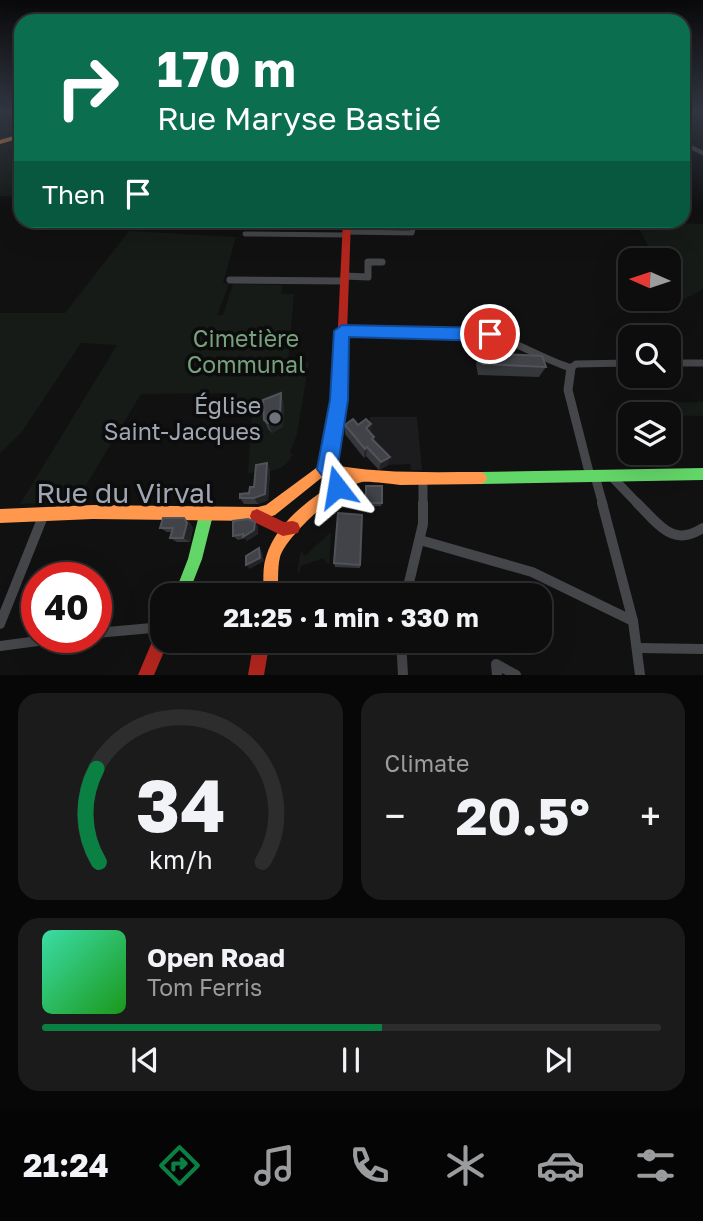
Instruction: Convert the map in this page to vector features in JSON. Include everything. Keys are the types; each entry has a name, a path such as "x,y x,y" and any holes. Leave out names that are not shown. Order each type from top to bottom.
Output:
{"street":[{"path":"335,490 338,481 330,471 339,400 346,228"},
{"path":"245,234 412,233 413,228"},
{"path":"230,280 368,277 368,262 382,262"},
{"path":"342,331 490,334 511,341 540,358 571,368"},
{"path":"618,363 576,364 571,368 568,390 633,621 640,675"},
{"path":"681,363 703,363"},
{"path":"277,525 274,515 277,505 317,471 361,478 703,474"},
{"path":"610,475 668,532 689,537 703,527"},
{"path":"271,583 275,551 293,528 335,490 348,481 361,478"},
{"path":"409,583 420,540 423,478"},
{"name":"Rue du Virval","path":"249,515 267,511 277,505"},
{"path":"0,624 44,513"},
{"name":"Rue du Virval","path":"0,516 44,513 249,515 264,518 283,529 293,528"},
{"path":"186,583 206,515"},
{"path":"420,540 532,572 633,621"},
{"path":"112,632 150,628"},
{"path":"0,646 21,643"},
{"path":"638,649 703,649"},
{"path":"146,675 156,653"},
{"path":"256,675 260,653"},
{"path":"402,653 403,675"},
{"path":"498,675 496,664 516,675"}],"shaded area":[{"path":"370,417 417,417 422,470 411,470 410,464 388,465 375,451 366,428 370,426"}],"green space":[{"path":"0,144 14,144 14,197 0,196"},
{"path":"690,223 703,224 703,289 681,301 681,248 649,248 640,228 690,228"},
{"name":"Cimetière Communal","path":"129,231 236,237 223,283 229,284 217,315 223,315 233,284 282,285 281,294 294,294 288,363 309,362 297,434 290,452 293,454 280,468 248,473 252,411 234,412 237,393 141,394 76,502 20,504 117,345 81,343 21,433 0,453 0,313 65,313"},
{"path":"681,402 703,402 703,416 681,416"},
{"path":"331,532 329,565 323,558 301,566 299,574 297,571 301,551 305,556"}],"building":[{"path":"480,353 542,356 546,367 482,364"},
{"path":"281,393 280,417 268,423 264,420 263,400"},
{"path":"353,419 358,425 366,419 371,424 366,428 374,437 372,439 390,457 381,462 367,447 365,449 345,425"},
{"path":"267,463 265,494 254,498 240,498 240,494 249,493 250,487 254,487 256,465"},
{"path":"366,486 382,486 382,503 366,503"},
{"path":"338,513 362,515 360,565 334,563"},
{"path":"163,518 184,518 187,523 183,538 170,538 173,528 160,528"},
{"path":"248,519 255,522 254,530 243,537 243,534 233,536 233,521"},
{"path":"259,548 260,558 246,565 246,556"}],"traffic: fast":[{"path":"481,478 703,474"},
{"path":"186,583 206,515"}],"traffic: slow":[{"path":"0,516 93,512 258,514 270,510 323,469 382,478 481,478"},
{"path":"271,583 275,551 289,530 310,509 357,478"}],"traffic: jam":[{"path":"327,469 340,390 347,228"},
{"path":"257,516 283,529 293,528"},
{"path":"146,675 156,653"},
{"path":"256,675 260,653"}],"place":[{"name":"Église Saint-Jacques","path":"275,418"}],"route":[{"path":"337,487 337,478 327,469 339,400 342,331 490,334"}]}
